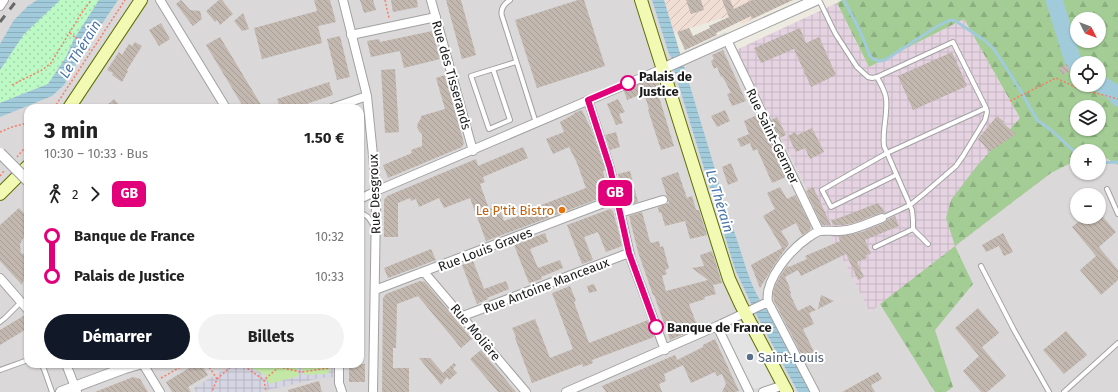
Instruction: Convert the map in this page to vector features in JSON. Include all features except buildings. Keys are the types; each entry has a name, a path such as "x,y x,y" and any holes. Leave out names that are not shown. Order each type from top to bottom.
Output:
{"main road":[{"path":"73,104 140,0"},
{"path":"641,0 666,67 729,278 736,295 749,312 786,389"},
{"path":"0,194 24,170"}],"street":[{"path":"0,6 4,0"},
{"path":"160,0 224,104"},
{"name":"Rue Desgroux","path":"343,0 367,96 376,191 373,392"},
{"name":"Rue des Tisserands","path":"431,0 473,151"},
{"path":"364,197 685,59 817,0"},
{"path":"351,35 436,17"},
{"name":"Rue Saint-Germer","path":"727,40 819,232"},
{"path":"344,104 367,96"},
{"path":"588,100 604,148 629,253 665,350"},
{"path":"0,153 24,177"},
{"name":"Rue Louis Graves","path":"375,290 617,198"},
{"path":"620,212 663,200"},
{"path":"815,392 768,302 767,298 769,288 774,275 794,248 819,232 847,230 882,218"},
{"name":"Rue Antoine Manceaux","path":"463,316 629,253"},
{"name":"Rue Molière","path":"424,272 463,316 526,392"},
{"path":"0,278 24,305"},
{"path":"566,392 665,350 768,302"},
{"path":"717,326 749,392"},
{"path":"68,368 76,389"},
{"path":"61,392 76,389 125,368"},
{"path":"145,368 160,392"},
{"path":"339,368 338,383 342,392"},
{"path":"763,392 786,389"}],"lane":[{"path":"510,0 503,6 501,13 536,123"},
{"path":"817,0 835,33 857,67 868,77 877,78 953,42 986,108 987,112 985,120 960,161 910,205 882,218"},
{"path":"493,69 510,120 489,129 471,76 493,69 516,62"},
{"path":"877,78 886,99 883,142 910,205 913,229 928,244"},
{"path":"896,175 831,207 822,190 887,153 986,108"},
{"path":"1107,189 1118,214"},
{"name":"Rue Desgroux","path":"370,392 372,223 376,191"},
{"path":"364,214 372,223"},
{"path":"875,247 913,229"},
{"path":"981,266 1014,330 1049,392"},
{"path":"0,322 21,302"},
{"path":"1064,392 1118,343"},
{"path":"0,370 24,361"},
{"path":"43,368 52,392"}],"path":[{"path":"12,85 42,70 51,63 91,0"},
{"path":"57,104 125,0"},
{"path":"385,0 391,26"},
{"path":"70,33 92,51"},
{"path":"1010,101 1056,78 1077,88 1118,99"},
{"path":"0,132 24,124"},
{"path":"154,382 179,368"},
{"path":"210,368 217,379"},
{"path":"212,392 217,379 229,368"},
{"path":"247,368 264,380 266,392"},
{"path":"264,380 278,368"},
{"path":"283,368 301,372 323,368"}],"shaded area":[{"path":"0,0 664,0 680,54 726,32 870,311 1051,173 1070,164 1070,180 1106,180 1106,158 1118,165 1118,392 0,392"},
{"path":"664,0 793,0 742,24 736,11 729,16 674,33"},
{"path":"837,3 869,67 964,19 1051,173 870,312 736,50"},
{"name":"Saint-Louis","path":"735,326 751,332 775,377 771,384 755,389 751,387 725,335 727,330"},
{"path":"226,368 252,368 265,375 269,384 299,376 297,368 302,368 304,374 308,375 327,374 330,368 335,368 338,377 320,378 260,392 196,392 194,388"}],"green space":[{"path":"60,0 99,0 74,39 66,57 48,84 0,103 0,70 24,34"},
{"path":"842,0 1118,0 1118,165 1106,158 1106,144 1070,144 1070,164 1051,173 955,246 946,218 951,200 976,167 1020,118 964,19 869,67 837,3"},
{"path":"955,246 973,284 935,330 953,387 946,392 935,392 880,304"},
{"path":"252,368 297,368 300,376 268,384"},
{"path":"302,368 330,368 327,374 304,374"}],"water":[{"path":"37,0 60,0 24,34 0,70 0,44 14,20 28,6"},
{"name":"Le Thérain","path":"99,0 118,0 85,49 64,85 52,96 32,104 24,104 24,107 0,117 0,103 48,84 66,57 74,39"},
{"name":"Le Thérain","path":"652,0 664,0 723,196 750,279 757,295 767,310 812,392 798,392 756,314 735,269 674,70 672,58 669,54"}],"waterway":[{"path":"844,0 860,31 870,56 879,61 885,60 936,27 948,21 954,20 984,40 993,48 1019,88 1037,120 1051,130 1070,148"},
{"path":"1054,0 1071,56"},
{"path":"1106,87 1115,93 1118,98"},
{"path":"1106,163 1118,162"}],"railway":[{"path":"0,22 17,0"}],"bus line":[{"name":"GB","path":"628,83 588,100 610,168 629,253 656,327"}],"place":[{"name":"Palais de Justice","path":"628,83"},
{"name":"Le P'tit Bistro","path":"562,210"},
{"name":"Banque de France","path":"656,327"},
{"name":"Saint-Louis","path":"750,357"}]}
